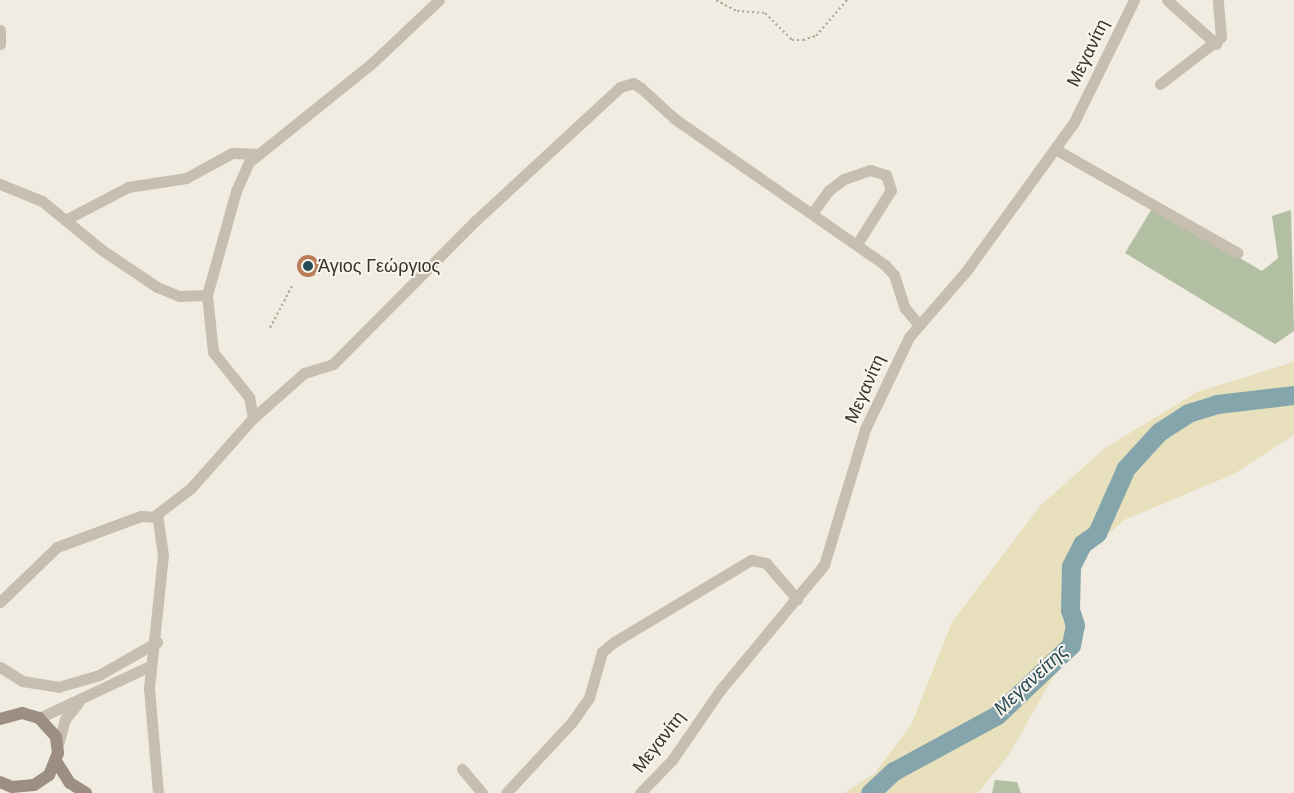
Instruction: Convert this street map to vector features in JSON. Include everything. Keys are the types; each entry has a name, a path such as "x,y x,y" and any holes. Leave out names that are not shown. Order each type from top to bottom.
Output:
{"main road":[{"path":"0,782 23,788 44,780 56,761 58,745 39,718 2,715"},
{"path":"56,761 70,783 84,792"},
{"path":"44,780 84,792"}],"street":[{"path":"253,418 248,397 212,352 207,295 238,184 259,154 371,64 439,0"},
{"name":"Μεγανίτη","path":"640,793 672,760 721,689 827,560 865,429 918,324 966,270 1078,115 1134,0"},
{"path":"1167,0 1216,44"},
{"path":"1160,84 1216,44 1222,29 1218,0"},
{"path":"0,30 0,44"},
{"path":"0,602 57,547 141,516 156,517 191,488 253,418 304,372 333,364 475,221 627,83 641,88 675,119 813,212 890,269 905,308 918,324"},
{"path":"1055,149 1238,253"},
{"path":"65,220 128,187 186,178 232,153 259,154"},
{"path":"813,212 828,191 844,179 870,170 886,175 892,190 857,244"},
{"path":"0,184 32,195 157,287 179,296 207,295"},
{"path":"156,517 163,550 157,642 150,666 158,793"},
{"path":"506,793 572,722 592,692 602,652 614,642 751,560 766,563 797,598"},
{"path":"0,666 22,681 58,687 99,675 157,642"},
{"path":"39,718 81,700 150,666"},
{"path":"58,745 65,719 81,700"},
{"path":"462,769 482,793"}],"path":[{"path":"716,0 737,11 765,13 792,40 803,40 816,36 848,0"},
{"path":"270,328 293,284"}],"green space":[{"path":"1153,207 1262,271 1278,258 1272,216 1291,210 1294,331 1275,344 1125,253"},
{"path":"995,780 1017,782 1021,793 992,793"}],"sand":[{"path":"1294,362 1294,435 1234,474 1124,520 1083,557 1070,610 1071,645 1010,753 978,793 844,793 875,773 912,723 952,622 1041,505 1105,448 1197,392"}],"building":[{"name":"Άγιος Γεώργιος","path":"308,255 316,258 319,266 316,274 308,277 300,274 297,266 300,258"}],"waterway":[{"name":"Μεγανείτης","path":"870,793 894,771 997,715 1071,645 1075,625 1070,610 1071,566 1082,544 1097,533 1126,468 1159,432 1188,413 1217,404 1294,395"}],"place":[{"name":"Άγιος Γεώργιος","path":"308,266"}]}
